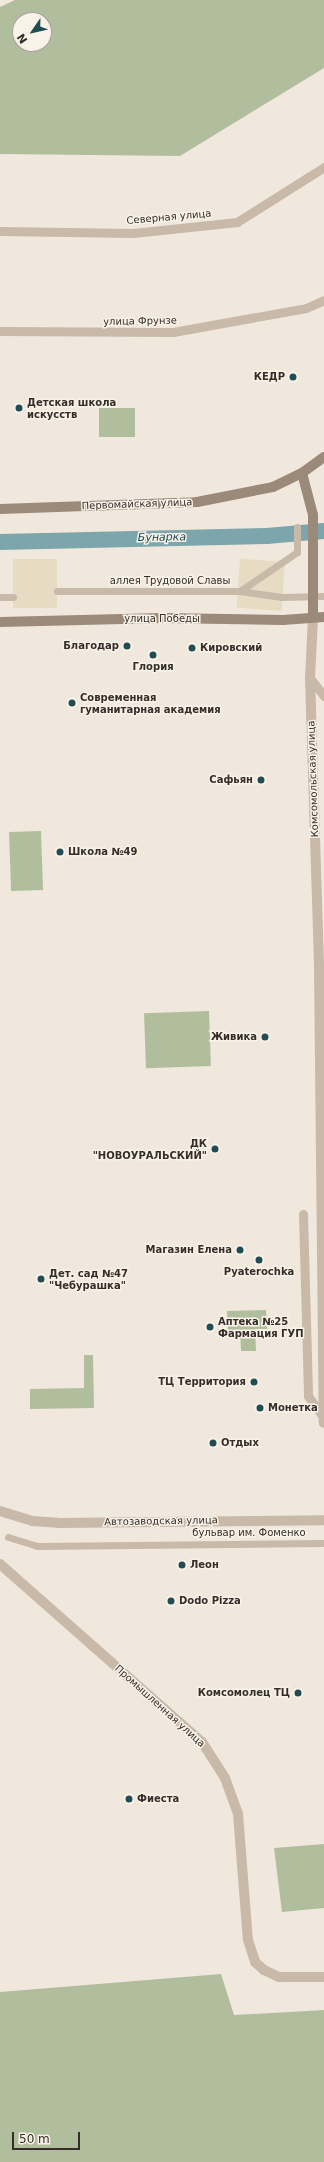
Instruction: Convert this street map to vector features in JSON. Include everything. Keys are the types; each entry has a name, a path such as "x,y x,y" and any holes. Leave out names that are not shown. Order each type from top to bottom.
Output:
{"main road":[{"path":"302,473 324,457"},
{"name":"Первомайская улица","path":"0,509 197,502 272,488 302,473"},
{"name":"Комсомольская улица","path":"302,473 313,515 319,597 313,617"},
{"name":"улица Победы","path":"0,622 163,618 283,620 324,617"}],"street":[{"name":"Северная улица","path":"0,231 133,233 237,222 324,167"},
{"name":"улица Фрунзе","path":"0,331 173,332 306,308 324,300"},
{"path":"240,591 297,552 297,527"},
{"name":"аллея Трудовой Славы","path":"57,591 240,591 282,597 319,597"},
{"path":"0,597 13,597"},
{"name":"Комсомольская улица","path":"313,617 310,678 319,966 324,1423"},
{"path":"310,678 324,696"},
{"path":"303,1214 308,1396 324,1418"},
{"name":"Автозаводская улица","path":"0,1511 32,1521 58,1523 324,1520"},
{"name":"бульвар им. Фоменко","path":"8,1536 37,1546 324,1542"},
{"name":"Промышленная улица","path":"0,1564 202,1742 225,1778 238,1814 248,1940 255,1962 264,1970 278,1976 324,1977"}],"green space":[{"path":"15,0 324,0 324,68 180,156 0,154 0,7"},
{"path":"99,408 135,408 135,437 99,437"},
{"path":"41,831 43,890 11,891 9,832"},
{"path":"209,1011 211,1066 146,1068 144,1013"},
{"path":"266,1310 267,1329 255,1329 256,1351 241,1351 240,1330 228,1330 227,1311"},
{"path":"84,1355 93,1355 94,1408 30,1409 30,1389 84,1388"},
{"path":"324,1844 324,1908 282,1912 274,1848"},
{"path":"221,1974 234,2015 324,2010 324,2162 0,2162 0,1992"}],"shaded area":[{"path":"13,559 57,559 57,608 13,608"},
{"path":"240,559 285,562 282,611 237,608"}],"waterway":[{"name":"Бунарка","path":"0,542 267,536 324,531"}],"place":[{"name":"КЕДР","path":"293,377"},
{"name":"Детская школа искусств","path":"19,408"},
{"name":"Благодар","path":"127,646"},
{"name":"Кировский","path":"192,648"},
{"name":"Глория","path":"153,655"},
{"name":"Современная гуманитарная академия","path":"72,703"},
{"name":"Сафьян","path":"261,780"},
{"name":"Школа №49","path":"60,852"},
{"name":"Живика","path":"265,1037"},
{"name":"ДК \"НОВОУРАЛЬСКИЙ\"","path":"215,1149"},
{"name":"Магазин Елена","path":"240,1250"},
{"name":"Pyaterochka","path":"259,1260"},
{"name":"Дет. сад №47 \"Чебурашка\"","path":"41,1279"},
{"name":"Аптека №25 Фармация ГУП","path":"210,1327"},
{"name":"ТЦ Территория","path":"254,1382"},
{"name":"Монетка","path":"260,1408"},
{"name":"Отдых","path":"213,1443"},
{"name":"Леон","path":"182,1565"},
{"name":"Dodo Pizza","path":"171,1601"},
{"name":"Комсомолец ТЦ","path":"298,1693"},
{"name":"Фиеста","path":"129,1799"}]}
